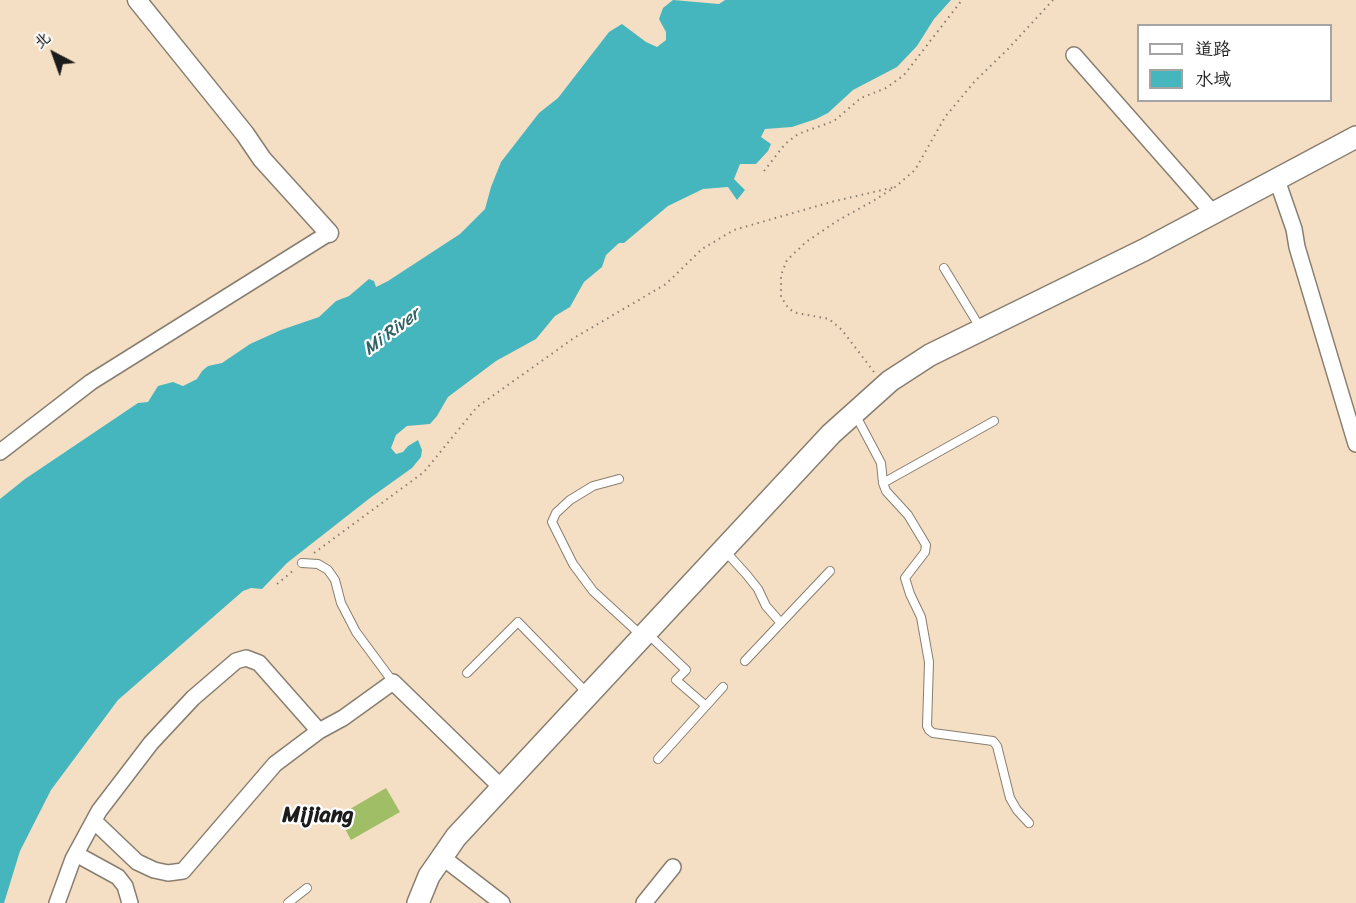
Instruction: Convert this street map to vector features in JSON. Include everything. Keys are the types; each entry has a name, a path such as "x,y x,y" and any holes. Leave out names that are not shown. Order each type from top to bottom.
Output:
{"main road":[{"path":"418,903 429,876 456,837 831,434 884,386 930,355 1144,250 1356,137"}],"street":[{"path":"0,452 91,382 329,233 262,159 245,134 137,0"},
{"path":"1074,55 1213,213"},
{"path":"1276,180 1294,229 1297,247 1356,444"},
{"path":"57,903 76,854 99,811 151,743 193,698 236,661 246,658 259,663 319,731"},
{"path":"94,821 137,862 154,870 168,873 183,871 275,764 319,731 344,718 393,682 502,788"},
{"path":"76,854 118,877 125,886 130,903"},
{"path":"442,857 502,903"},
{"path":"644,903 673,867"}],"lane":[{"path":"944,268 982,330"},
{"path":"855,413 881,463 886,491 908,514 926,545 925,552 904,578 921,617 929,662 927,726 933,733 993,741 997,746 1010,798 1029,823"},
{"path":"883,483 994,421"},
{"path":"619,479 593,486 570,500 556,513 552,522 573,564 593,591 686,670 676,680 706,706"},
{"path":"724,550 758,589 766,606 781,623"},
{"path":"302,563 318,564 328,570 335,580 341,603 356,632 393,682"},
{"path":"745,661 830,571"},
{"path":"467,673 518,622 589,695"},
{"path":"658,759 723,687"},
{"path":"288,903 307,888"}],"path":[{"path":"764,171 785,144 798,134 834,121 861,98 886,88 904,75 962,0"},
{"path":"884,386 842,330 829,319 797,313 789,309 781,297 781,274 787,260 806,242 895,187 915,170 945,117 975,81 1053,0"},
{"path":"277,584 424,472 477,407 574,338 666,284 702,249 734,230 831,202 895,187"}],"green space":[{"path":"386,788 400,812 351,840 338,816"}],"water":[{"name":"Mi River","path":"673,0 719,4 725,0 951,0 934,19 917,46 897,67 853,90 828,113 816,119 792,127 765,129 761,137 771,144 756,164 740,164 734,179 745,190 737,200 728,187 703,189 668,206 606,255 602,267 584,282 570,307 555,316 536,339 496,361 448,397 430,424 407,426 396,435 391,448 396,454 403,452 418,440 422,450 421,457 412,468 287,563 262,589 251,588 243,591 118,700 51,790 20,851 4,903 0,903 0,499 25,479 138,403 148,402 158,386 173,382 183,386 197,379 208,366 222,363 250,344 319,317 336,301 349,296 369,279 374,281 376,287 388,281 460,234 485,209 501,162 539,113 558,98 609,32 622,24 646,42 657,47 666,40 666,32 659,19 663,8"}],"district":[{"name":"Mijiang","path":"318,816"}]}
